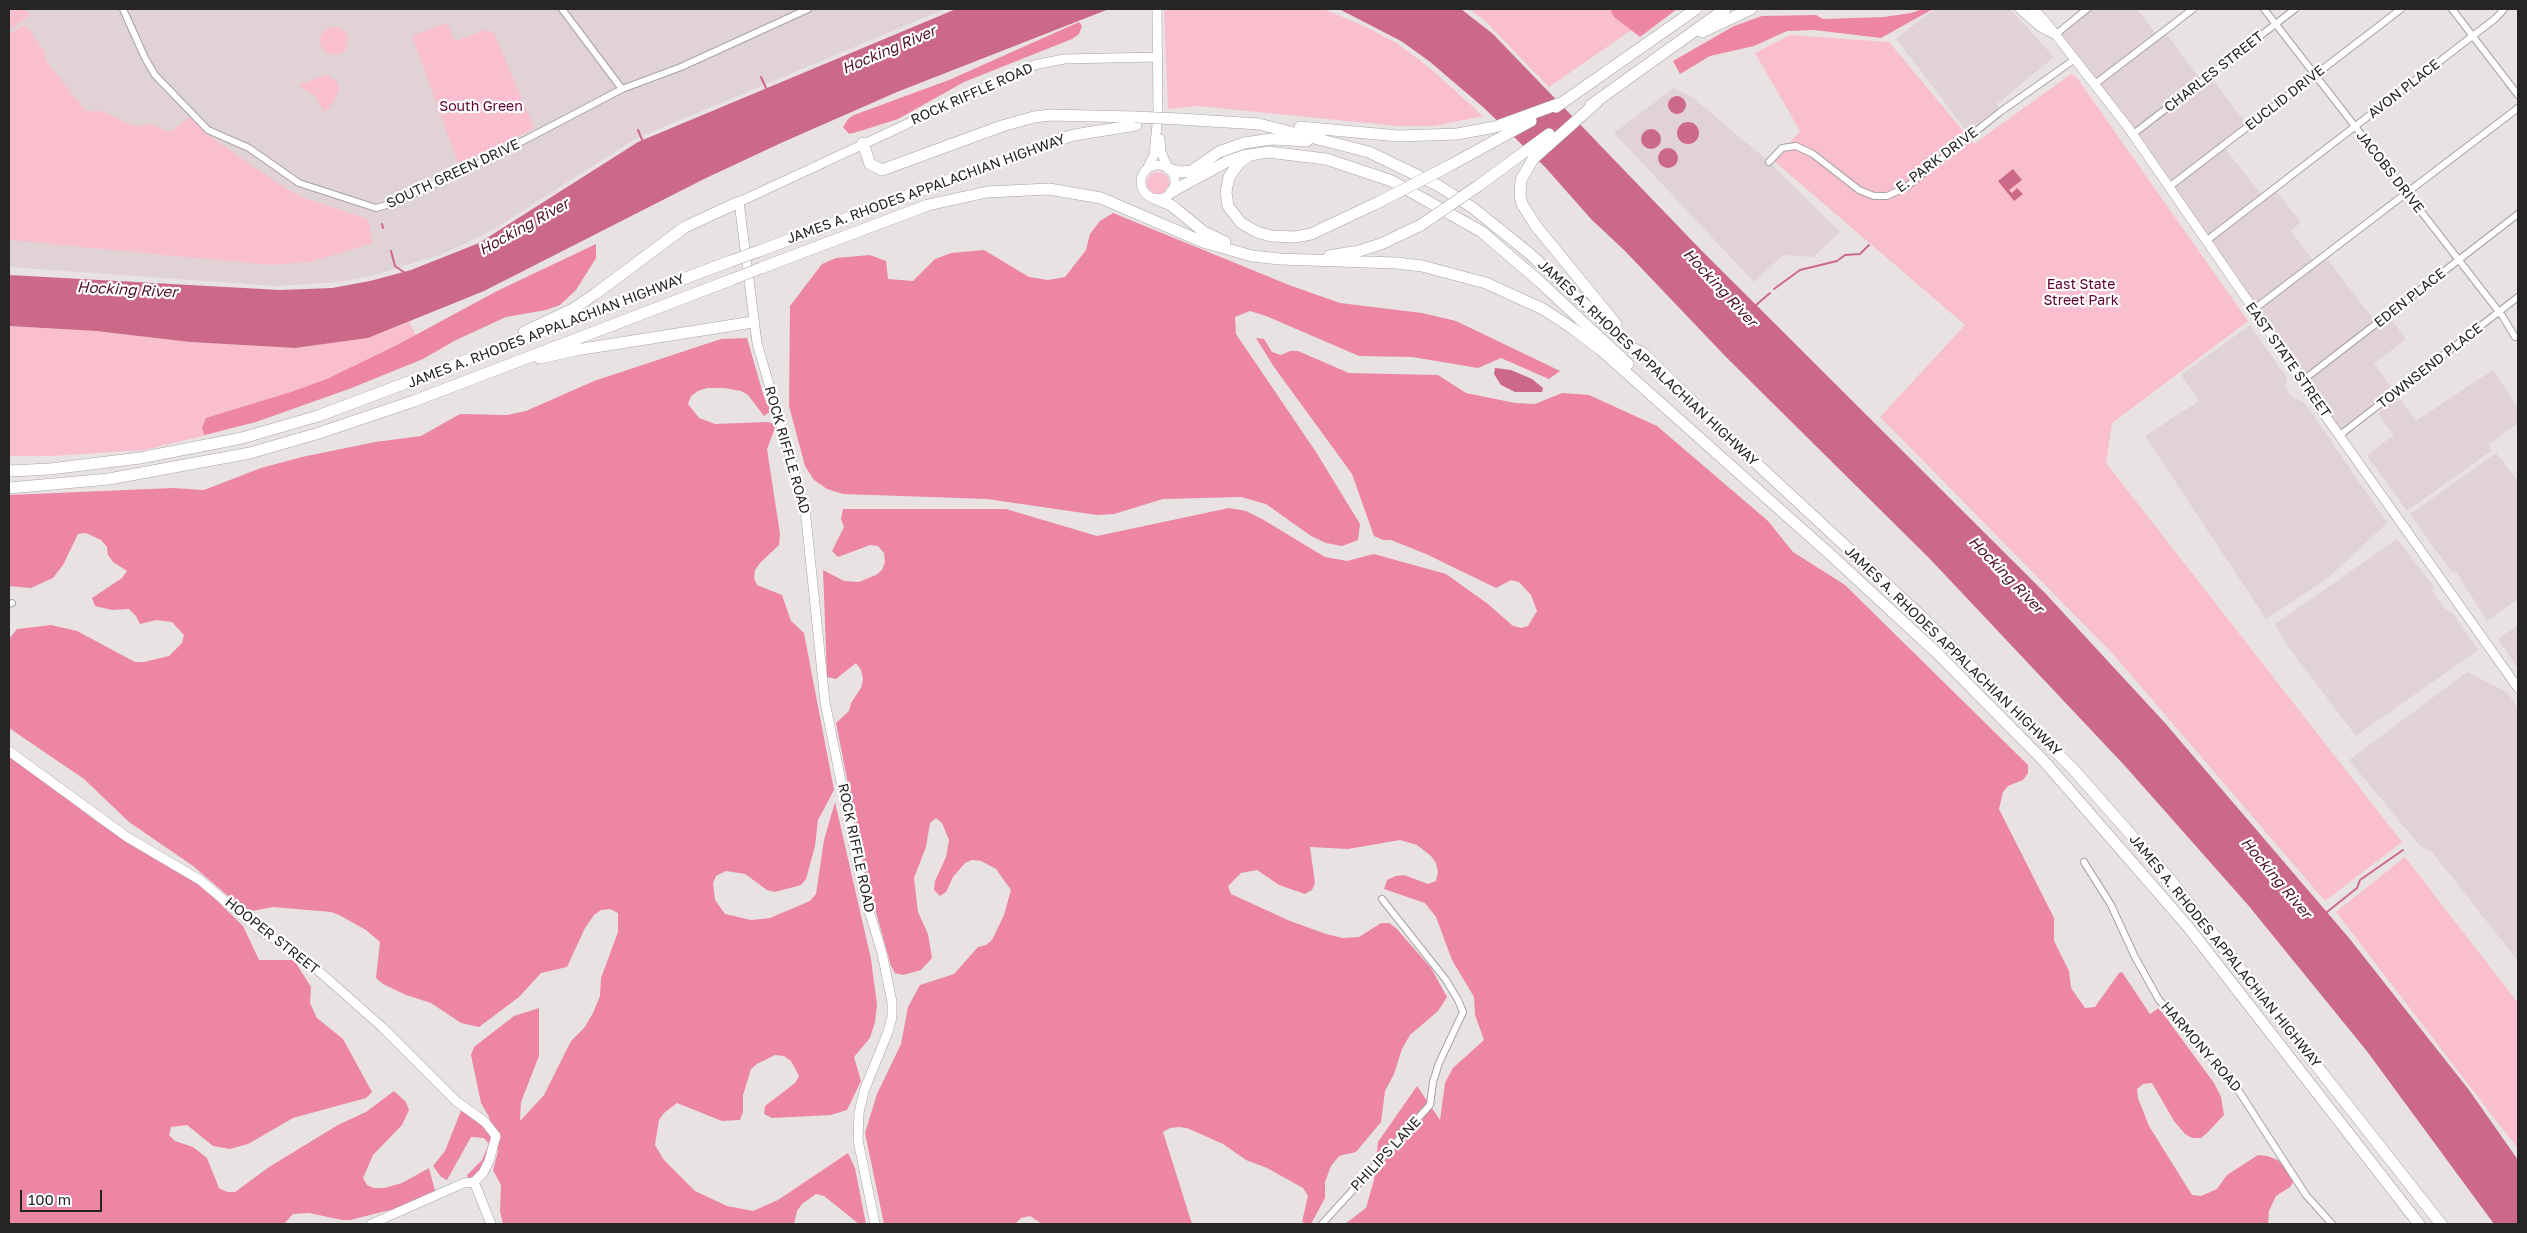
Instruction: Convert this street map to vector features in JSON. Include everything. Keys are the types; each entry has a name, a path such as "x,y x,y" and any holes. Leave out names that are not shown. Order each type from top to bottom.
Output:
{"highway":[{"path":"1663,31 1689,9"},
{"path":"1250,155 1231,172 1226,192 1228,206 1236,218 1257,232 1279,236 1311,234 1378,203 1447,167 1561,103 1696,9"},
{"path":"1300,260 1359,251 1396,238 1421,225 1597,102 1725,9"},
{"path":"1678,44 1751,9"},
{"path":"1597,102 1538,153 1522,180 1520,195 1528,216 1589,293 1642,354"},
{"path":"1259,124 1399,136 1473,132 1518,120 1561,103"},
{"path":"863,143 870,164 875,168 885,170 1002,126 1034,117 1051,115 1136,121"},
{"name":"JAMES A. RHODES APPALACHIAN HIGHWAY","path":"9,471 117,462 242,438 318,416 1074,135 1136,121 1179,119 1259,124 1349,145 1404,168 1439,186 1473,208 1530,254 1632,348 1642,354 1729,438 1921,616 2074,770 2175,884 2441,1224"},
{"path":"1169,169 1180,172 1191,171 1227,148 1262,140 1293,140 1349,145"},
{"path":"1171,192 1226,162 1268,152 1326,159 1368,171 1423,196 1482,232 1540,282 1833,557"},
{"name":"JAMES A. RHODES APPALACHIAN HIGHWAY","path":"9,488 109,479 250,453 319,433 501,367 928,205 987,192 1049,189 1101,198 1203,242 1238,252 1266,257 1396,263 1468,276 1499,288 1543,309 1601,350 1833,557 1958,674 2044,762 2189,928 2419,1224"},
{"path":"1156,199 1171,205 1196,227 1216,238 1266,257"},
{"path":"473,357 497,343 573,309 684,226 739,202"},
{"path":"501,367 576,350 753,322"}],"street":[{"name":"SOUTH GREEN DRIVE","path":"123,9 145,58 155,75 208,130 249,148 299,183 370,207 386,206 430,187 558,124 622,89 680,68 808,9"},
{"path":"562,9 622,89"},
{"path":"1157,9 1158,114 1161,152 1175,179 1171,192 1165,197 1156,199 1148,196 1142,188 1141,178 1154,155 1158,114"},
{"name":"EAST STATE STREET","path":"2020,9 2039,26 2055,35"},
{"name":"EAST STATE STREET","path":"2033,9 2045,20 2055,35 2076,59 2132,135 2518,688"},
{"path":"2055,35 2087,9"},
{"path":"2095,84 2194,9"},
{"name":"JACOBS DRIVE","path":"2264,9 2515,337"},
{"name":"CHARLES STREET","path":"2132,135 2295,9"},
{"name":"EUCLID DRIVE","path":"2169,187 2401,9"},
{"path":"2452,9 2518,95"},
{"name":"AVON PLACE","path":"2206,241 2500,15 2504,9"},
{"name":"ROCK RIFFLE ROAD","path":"875,1224 858,1140 859,1113 864,1091 888,1032 892,1017 892,1002 882,953 864,891 825,702 805,508 770,392 753,322 739,202 863,143 1040,63 1064,59 1157,58"},
{"name":"E. PARK DRIVE","path":"1769,162 1782,148 1796,146 1814,154 1859,190 1879,197 1887,196 1906,187 2000,112 2076,59"},
{"path":"2253,310 2518,108"},
{"path":"1147,169 1157,165 1169,169"},
{"name":"EDEN PLACE","path":"2302,381 2518,214"},
{"name":"TOWNSEND PLACE","path":"2340,435 2518,297"},
{"name":"HOOPER STREET","path":"9,751 148,851 200,880 256,927 304,958 382,1028 456,1102 485,1122 496,1136 486,1167 474,1182"},
{"name":"HARMONY ROAD","path":"2084,862 2111,905 2135,957 2159,1000 2231,1079 2306,1195 2332,1224"},
{"name":"PHILIPS LANE","path":"1322,1224 1430,1106 1433,1082 1439,1063 1463,1012 1446,980 1382,899"},
{"path":"371,1224 464,1183 474,1182 491,1224"}],"shaded area":[{"path":"9,9 945,9 635,139 491,231 442,254 375,275 340,282 276,286 9,267"},
{"path":"1610,9 1677,9 1640,37 1614,17"},
{"path":"1923,9 1933,9 1881,38 1814,30 1787,31 1754,46 1710,56 1680,74 1673,61 1734,26 1762,16 1816,15 1823,19 1884,17 1911,13"},
{"path":"1935,9 2010,9 2054,57 1997,104 1999,107 1967,132 1896,38"},
{"path":"2088,9 2137,9 2158,36 2164,31 2201,81 2209,75 2248,126 2223,146 2265,199 2276,191 2301,222 2291,231 2315,263 2325,256 2377,324 2388,315 2406,339 2374,364 2395,391 2340,435 2169,187 2055,35"},
{"path":"1079,22 1082,26 1079,34 1072,39 964,82 898,119 849,134 843,127 848,119 854,115 949,80"},
{"path":"1674,88 1692,97 1767,160 1840,232 1813,257 1783,255 1754,282 1614,133"},
{"path":"1113,213 1289,285 1340,303 1422,313 1456,321 1560,371 1549,379 1501,358 1478,368 1412,357 1359,356 1266,316 1250,311 1235,317 1236,334 1316,452 1360,524 1358,540 1342,546 1326,543 1311,536 1266,504 1241,497 1163,499 1114,514 1097,515 987,499 843,494 827,489 814,480 805,466 789,406 790,306 822,264 836,258 870,255 886,261 888,279 913,281 935,259 951,253 984,250 1029,277 1048,280 1065,277 1086,250 1090,234 1100,221"},
{"path":"596,244 596,258 576,290 560,305 546,310 506,317 456,340 423,359 349,389 256,422 204,435 202,428 206,418 327,379 397,345 499,290"},
{"path":"2250,325 2287,378 2285,387 2293,398 2305,403 2387,523 2328,578 2266,619 2145,436 2199,401 2181,375"},
{"path":"747,338 764,397 771,411 764,416 748,395 741,391 724,388 707,388 698,391 691,396 688,404 699,418 715,424 768,422 776,425 767,449 780,534 779,545 760,563 755,570 754,578 757,585 782,595 791,621 804,633 834,790 818,820 815,846 806,879 801,885 775,892 767,890 745,874 726,871 716,876 713,883 715,900 725,914 751,920 770,918 810,901 816,894 824,840 835,802 871,959 877,1005 875,1022 870,1038 854,1057 861,1081 847,1110 831,1115 772,1118 764,1114 765,1106 795,1083 799,1076 791,1061 784,1056 775,1055 751,1069 743,1095 743,1112 740,1120 722,1121 677,1103 664,1113 659,1120 655,1145 664,1160 695,1191 727,1206 753,1211 778,1200 848,1153 855,1168 866,1224 859,1224 824,1196 816,1194 802,1204 797,1211 794,1224 503,1224 500,1211 501,1185 493,1170 498,1151 495,1138 485,1165 474,1180 468,1179 467,1175 482,1160 489,1144 484,1138 471,1137 447,1180 441,1177 433,1166 445,1151 462,1108 494,1135 489,1117 481,1103 471,1055 474,1047 514,1016 539,1008 539,1056 521,1102 520,1121 544,1095 571,1041 584,1028 593,1013 600,996 601,978 618,932 618,913 610,909 601,910 594,915 585,928 567,967 541,973 519,997 479,1027 461,1023 431,1003 406,995 383,984 376,978 380,942 366,930 339,915 331,912 273,907 247,912 193,866 129,822 84,779 9,728 9,639 17,629 51,625 77,631 135,662 144,662 169,656 182,643 184,635 172,622 156,620 140,624 136,616 129,609 112,610 95,606 92,598 122,578 127,571 113,562 108,555 107,547 101,540 86,533 78,534 63,565 53,578 31,588 9,586 9,495 173,488 204,490 261,468 302,457 375,442 421,436 460,414 507,415 526,411 594,381 721,339"},
{"path":"1256,338 1264,339 1272,352 1281,355 1290,351 1298,351 1349,373 1438,375 1466,393 1515,403 1535,404 1562,393 1589,395 1657,426 1768,521 1793,552 1845,585 2028,765 2028,773 2023,780 2008,786 2003,792 1999,809 2054,918 2054,941 2069,971 2071,988 2085,1008 2095,1007 2119,973 2122,972 2150,1014 2159,1008 2214,1083 2221,1097 2224,1115 2201,1138 2192,1138 2185,1134 2174,1121 2152,1083 2143,1084 2137,1089 2138,1098 2149,1126 2192,1195 2201,1196 2217,1189 2227,1175 2258,1155 2278,1160 2295,1179 2290,1187 2276,1196 2269,1211 2268,1224 1345,1224 1366,1208 1374,1180 1378,1142 1417,1086 1440,1120 1445,1083 1453,1068 1484,1040 1475,1015 1474,997 1452,960 1436,917 1425,903 1384,889 1387,880 1396,876 1404,875 1428,884 1436,881 1438,872 1436,863 1431,856 1417,845 1400,840 1348,849 1310,847 1315,883 1312,890 1305,894 1279,885 1257,870 1241,873 1228,886 1231,894 1290,921 1343,938 1359,937 1381,923 1389,923 1396,928 1431,968 1447,997 1438,1011 1410,1035 1402,1049 1394,1074 1385,1091 1381,1122 1356,1152 1339,1156 1331,1166 1325,1182 1325,1198 1311,1224 1302,1222 1308,1196 1303,1188 1267,1168 1246,1160 1223,1144 1187,1128 1179,1127 1170,1128 1163,1132 1192,1224 1042,1224 1030,1216 1021,1218 1015,1224 884,1224 865,1133 877,1094 901,1044 908,1007 920,985 954,974 978,947 986,945 992,940 1004,915 1011,890 996,869 981,861 972,860 965,863 953,877 946,892 940,896 934,890 935,881 946,857 949,840 942,823 936,818 930,823 926,847 914,878 918,912 928,934 932,958 921,970 903,975 895,973 891,966 866,876 836,723 849,711 851,703 861,688 863,679 861,670 856,663 836,679 827,677 823,570 844,581 859,582 876,575 882,570 885,562 884,553 878,546 870,545 838,557 832,551 844,527 841,519 843,509 1006,509 1097,536 1229,508 1246,511 1262,519 1325,557 1347,561 1374,554 1446,574 1488,604 1513,626 1521,628 1528,626 1537,611 1531,595 1519,582 1511,580 1496,588 1426,554 1391,540 1383,540 1374,536 1352,474 1274,367"},
{"path":"2493,370 2518,408 2518,423 2489,444 2491,451 2407,511 2367,455 2394,435 2378,414 2397,395 2416,421"},
{"path":"2496,453 2518,481 2518,599 2487,621 2457,573 2451,571 2410,514"},
{"path":"2397,539 2433,585 2432,591 2444,608 2453,614 2478,650 2356,736 2287,645 2275,624"},
{"path":"2518,625 2518,669 2498,639"},
{"path":"2467,672 2508,693 2518,709 2518,961 2432,852 2419,845 2349,760"},
{"path":"9,754 96,821 138,849 201,885 243,926 259,960 294,960 311,987 310,1003 317,1018 343,1039 372,1092 366,1098 293,1118 248,1144 230,1149 213,1146 187,1125 171,1127 169,1135 175,1141 193,1147 207,1158 219,1188 227,1192 235,1192 269,1167 338,1125 366,1112 394,1091 406,1102 409,1110 402,1125 373,1155 363,1178 367,1185 374,1188 384,1188 402,1183 429,1168 435,1191 402,1207 350,1220 309,1213 293,1214 284,1224 9,1224"}],"green space":[{"path":"9,9 25,9 30,15 9,31"},
{"path":"1164,9 1324,9 1366,27 1398,44 1431,69 1483,116 1434,126 1397,126 1197,106 1168,109"},
{"path":"1468,9 1662,9 1549,87 1483,19"},
{"name":"South Green","path":"447,23 455,41 485,30 494,33 534,128 459,166 412,36"},
{"path":"26,25 45,53 46,61 86,111 103,111 133,126 152,124 170,132 190,117 208,135 280,185 304,198 368,219 373,243 311,262 270,265 9,240 9,34"},
{"path":"334,27 344,31 348,41 344,51 334,55 324,51 320,41 324,31"},
{"name":"East State Street Park","path":"1790,35 1889,42 1974,144 2071,74 2077,78 2248,321 2112,423 2106,463 2402,842 2325,901 2113,654 1880,417 1965,325 1774,161 1800,131 1755,53"},
{"path":"327,75 337,82 339,90 333,104 324,112 315,96 298,85"},
{"path":"1158,172 1166,175 1169,183 1166,191 1158,194 1150,191 1147,183 1150,175"},
{"path":"409,322 416,335 303,404 219,432 144,450 53,456 9,456 9,326 96,331 190,342 295,348 368,338"},
{"path":"2405,857 2518,1003 2518,1149 2336,912"}],"water":[{"name":"Hocking River","path":"956,9 1109,9 897,92 781,143 704,179 484,291 368,338 295,348 190,342 96,331 9,326 9,275 280,290 332,288 370,281 411,270 479,243 638,142"},
{"name":"Hocking River","path":"1339,9 1461,9 1493,34 1702,251 2045,593 2165,723 2349,938 2469,1090 2518,1160 2518,1224 2494,1224 2366,1050 2248,905 2125,766 1930,559 1726,357 1625,251 1591,219 1545,167 1483,107 1429,61 1401,41"},
{"path":"1677,96 1683,99 1686,105 1683,111 1677,114 1671,111 1668,105 1671,99"},
{"path":"1688,122 1696,125 1699,133 1696,141 1688,144 1680,141 1677,133 1680,125"},
{"path":"1647,129 1655,129 1661,135 1661,143 1655,149 1647,149 1641,143 1641,135"},
{"path":"1664,148 1672,148 1678,154 1678,162 1672,168 1664,168 1658,162 1658,154"},
{"path":"2013,169 2022,180 2009,190 2012,193 2017,188 2023,194 2014,201 1998,181"},
{"path":"1495,368 1511,370 1532,379 1543,388 1542,392 1515,392 1501,385 1494,374"}],"waterway":[{"path":"761,77 766,88"},
{"path":"638,130 643,142"},
{"path":"382,224 383,228"},
{"path":"1774,289 1800,270 1837,261 1845,255 1860,254 1869,245"},
{"path":"391,251 395,266 405,273"},
{"name":"Hocking River","path":"1756,305 1770,293"},
{"path":"2327,912 2357,888 2360,880 2403,850"}]}
